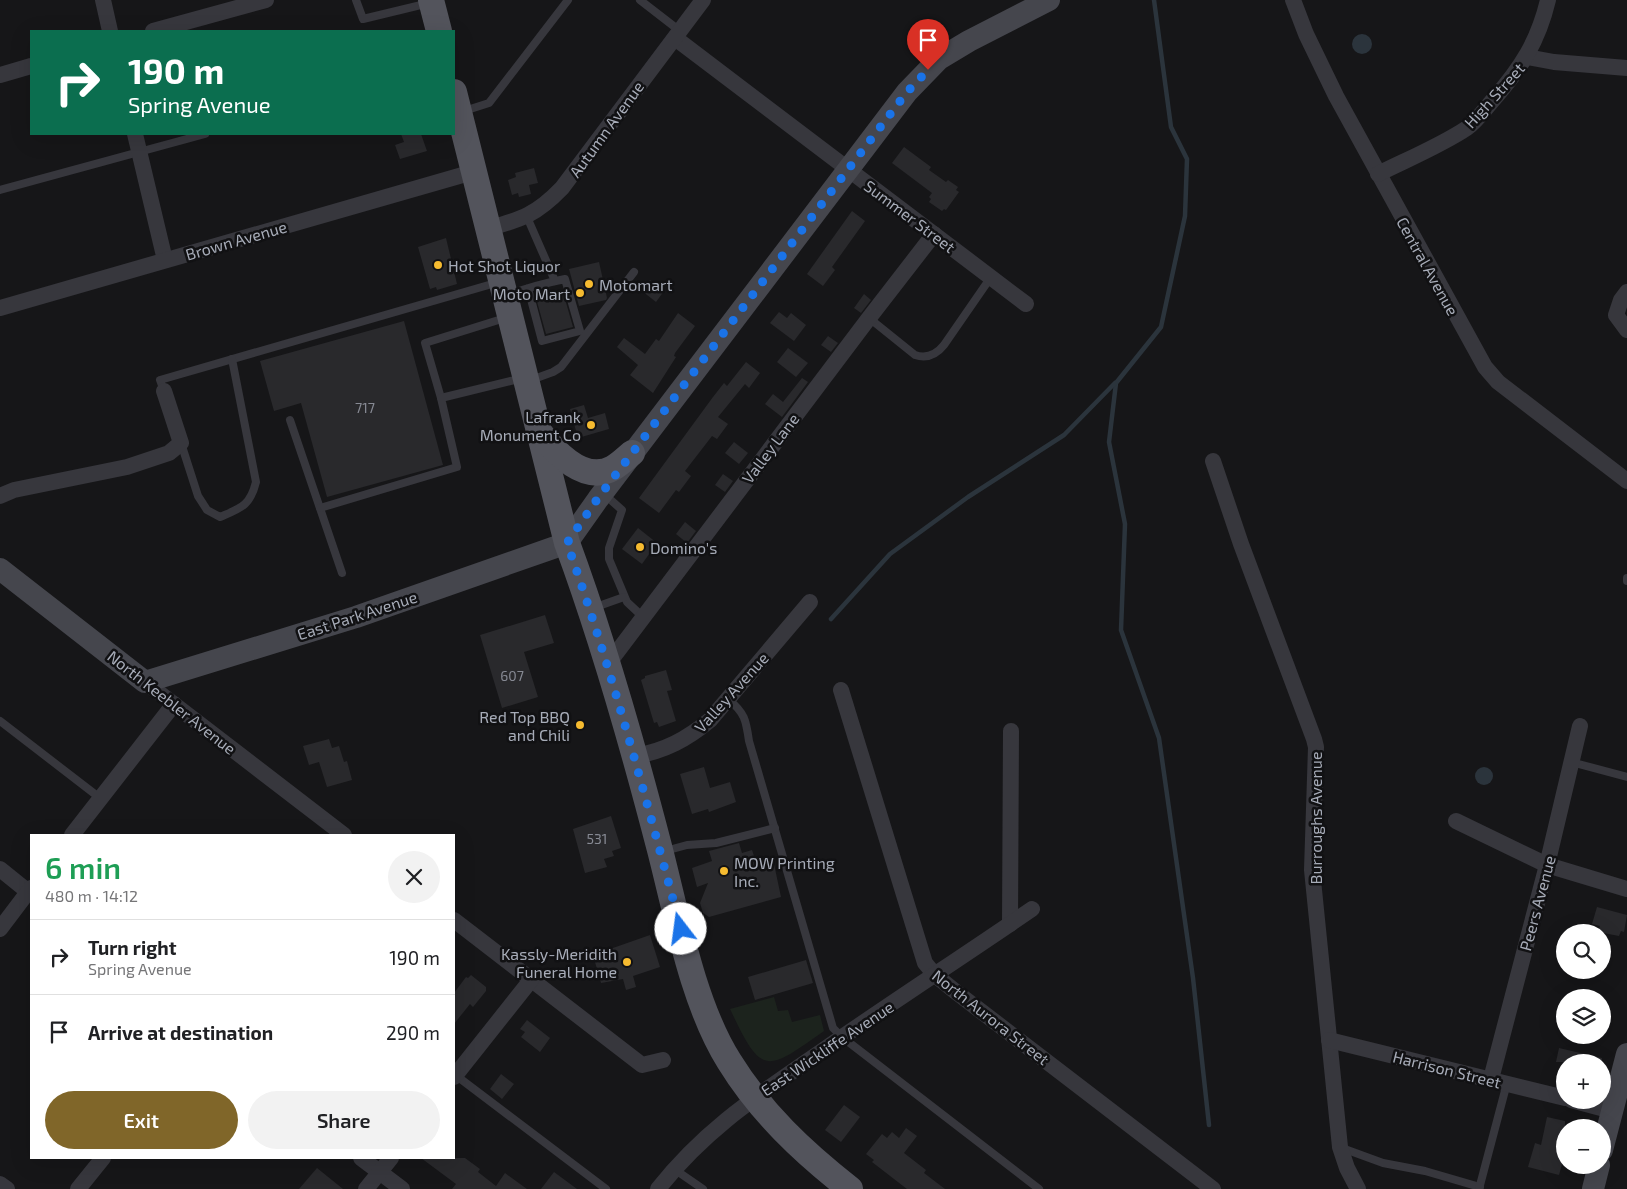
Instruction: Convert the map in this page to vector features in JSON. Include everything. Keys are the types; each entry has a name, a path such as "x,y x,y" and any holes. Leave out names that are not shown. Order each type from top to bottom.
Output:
{"main road":[{"path":"431,1 438,30"},
{"path":"457,102 487,229 511,296 526,379 567,543 591,608 608,664 703,1006 728,1060 754,1098 788,1136 850,1189"},
{"path":"540,433 555,451 575,466 593,472 613,468 632,453"}],"street":[{"path":"103,0 110,30"},
{"path":"158,30 266,0"},
{"name":"Autumn Avenue","path":"487,229 527,217 542,208 562,188 703,0"},
{"path":"567,543 632,453 907,92 939,60 969,41 1049,0"},
{"name":"Central Avenue","path":"1293,0 1318,60 1378,174 1485,367 1498,382 1627,482"},
{"name":"High Street","path":"1378,174 1468,127 1514,76 1527,57 1538,35 1548,0"},
{"name":"Summer Street","path":"677,34 848,169 1026,304"},
{"path":"1527,57 1554,62 1627,68"},
{"path":"0,75 30,66"},
{"path":"134,135 165,260"},
{"name":"Brown Avenue","path":"0,308 473,172"},
{"name":"Valley Lane","path":"608,664 934,234"},
{"path":"1627,292 1621,300 1616,315 1627,330"},
{"path":"0,496 14,490 127,467 169,454 181,443 164,391"},
{"name":"Burroughs Avenue","path":"1213,461 1241,544 1316,747 1312,870 1340,1147 1347,1168 1358,1189"},
{"name":"East Park Avenue","path":"145,682 356,617 567,543"},
{"name":"North Keebler Avenue","path":"0,569 343,834"},
{"name":"Valley Avenue","path":"635,756 654,753 672,746 691,736 710,720 810,602"},
{"name":"North Aurora Street","path":"841,690 925,963 935,975 1213,1189"},
{"path":"73,834 174,704"},
{"name":"Peers Avenue","path":"1491,1079 1547,865 1580,726"},
{"path":"1010,924 1011,730"},
{"path":"1456,821 1547,865 1627,889"},
{"path":"0,869 30,891 0,929"},
{"name":"East Wickliffe Avenue","path":"658,1189 706,1135 754,1098 1032,909"},
{"path":"455,921 642,1065 663,1060"},
{"path":"455,1075 531,980"},
{"name":"Harrison Street","path":"1329,1040 1556,1096"},
{"path":"1610,1119 1627,1054"},
{"path":"1605,1109 1612,1111"},
{"path":"78,1189 102,1159"},
{"path":"362,1159 402,1189"},
{"path":"366,1189 390,1159"},
{"path":"1592,1189 1596,1174"},
{"path":"0,1184 7,1189"}],"lane":[{"path":"356,0 363,19 431,1"},
{"path":"457,102 489,103 568,0"},
{"path":"640,0 677,34"},
{"path":"0,190 202,135"},
{"path":"527,217 555,281"},
{"path":"441,398 558,370 634,272"},
{"path":"869,318 914,354 930,356 939,351 944,345 991,277"},
{"path":"164,391 160,380 232,359 511,296 544,284 565,279 582,340"},
{"path":"544,284 547,296"},
{"path":"511,296 542,341 558,335 580,331"},
{"path":"320,508 457,467 441,398 425,343 511,296"},
{"path":"181,443 198,496 207,510 220,517 242,508 252,497 256,482 232,359"},
{"path":"290,420 342,573"},
{"path":"602,493 622,510 612,538 609,554 624,597 630,607 643,617"},
{"path":"591,608 624,597"},
{"path":"728,699 737,706 746,719 749,741 833,1028 842,1037 1039,1189"},
{"path":"0,721 100,798"},
{"path":"1572,762 1627,777"},
{"path":"660,852 687,844 716,843 774,828"},
{"path":"455,1077 606,1189"},
{"path":"1340,1147 1383,1163 1425,1171 1480,1188 1507,1083"},
{"path":"674,1169 703,1189"}],"shaded area":[{"path":"1362,34 1369,37 1372,44 1369,51 1362,54 1355,51 1352,44 1355,37"},
{"path":"1484,767 1490,770 1493,776 1490,782 1484,785 1478,782 1475,776 1478,770"},
{"path":"774,997 778,1011 788,1010 792,1022 820,1015 824,1031 789,1054 777,1060 767,1061 759,1057 750,1047 730,1009"}],"building":[{"path":"401,135 421,135 427,151 400,159 395,145 404,142"},
{"path":"904,147 931,167 929,170 946,182 948,180 958,187 956,190 959,192 946,210 942,211 929,202 931,199 929,197 932,193 892,163"},
{"path":"534,168 538,183 529,185 531,194 519,197 518,193 512,195 508,180 516,177 515,173"},
{"path":"852,211 865,221 832,267 835,270 823,286 807,274"},
{"name":"Hot Shot Liquor","path":"446,238 457,284 437,290 436,287 430,289 418,247"},
{"name":"Motomart","path":"599,262 607,298 606,300 579,306 569,269"},
{"path":"650,280 664,291 656,302 642,291"},
{"path":"563,292 573,327 546,334 536,298 542,297 548,300 551,299 552,294"},
{"path":"864,294 871,300 861,313 854,308"},
{"path":"779,312 787,318 791,313 806,325 794,341 770,323"},
{"path":"678,313 695,326 675,353 674,356 676,357 653,393 630,375 638,365 617,347 624,338 645,354 656,339 659,341"},
{"path":"404,321 443,465 327,497 301,403 274,411 260,361"},
{"path":"828,336 838,343 831,352 821,345"},
{"path":"788,348 808,363 796,377 777,362"},
{"path":"746,362 760,373 749,388 745,384 718,417 728,424 717,439 712,436 685,471 691,476 679,492 676,490 659,513 639,498 724,383 727,386"},
{"path":"802,378 808,382 782,417 765,404 773,394 783,402"},
{"name":"Lafrank Monument Co","path":"584,405 588,418 605,413 609,429 578,438 570,409"},
{"path":"734,442 748,453 739,464 725,453"},
{"path":"723,474 733,481 725,492 715,485"},
{"path":"685,522 696,531 687,543 676,534"},
{"path":"638,528 657,543 642,564 622,549"},
{"path":"545,615 554,643 524,652 538,697 502,708 480,635"},
{"path":"666,670 672,690 667,691 676,721 659,727 657,722 654,723 641,680 645,676"},
{"path":"329,739 332,748 339,746 344,762 347,761 352,780 327,787 319,762 309,765 303,746"},
{"path":"704,767 710,788 730,782 736,802 709,812 708,809 692,814 680,774"},
{"path":"611,816 621,848 612,851 614,856 604,859 607,867 585,873 573,829"},
{"path":"739,843 742,853 752,850 758,868 774,864 781,897 709,917 703,913 700,903 708,883 697,887 692,868 712,861 709,851"},
{"path":"1597,907 1627,915 1624,932 1621,931 1619,936 1611,934 1611,924 1592,924"},
{"name":"Kassly-Meridith Funeral Home","path":"650,935 660,967 633,976 636,987 626,990 623,979 601,983 593,955"},
{"path":"806,960 813,983 755,1000 748,977"},
{"path":"471,975 486,987 486,991 473,1007 470,1004 455,1023 455,992 466,977 468,978"},
{"path":"527,1020 550,1038 540,1052 521,1037 525,1032 520,1029"},
{"path":"1559,1048 1585,1054 1558,1054"},
{"path":"501,1074 514,1084 502,1099 490,1089"},
{"path":"844,1105 860,1117 841,1142 825,1130"},
{"path":"1547,1117 1556,1119 1556,1174 1559,1175 1528,1167 1535,1143 1541,1145"},
{"path":"906,1128 917,1136 904,1153 926,1170 924,1173 945,1189 907,1189 872,1162 874,1160 866,1154 882,1134 887,1138 892,1132 899,1138"},
{"path":"465,1158 480,1169 478,1172 496,1186 505,1173 527,1189 452,1189 456,1184 422,1159"},
{"path":"317,1168 343,1189 299,1189"},
{"path":"554,1172 577,1189 541,1189"}],"waterway":[{"path":"1154,0 1171,127 1187,159 1185,216 1161,327 1116,383 1109,442 1125,524 1121,630 1159,738 1193,978 1209,1125"},
{"path":"831,619 890,554 968,497 1064,435 1115,383"}],"place":[{"name":"Hot Shot Liquor","path":"438,265"},
{"name":"Motomart","path":"589,284"},
{"name":"Moto Mart","path":"580,293"},
{"name":"Lafrank Monument Co","path":"591,425"},
{"name":"Domino's","path":"640,547"},
{"name":"Red Top BBQ and Chili","path":"580,725"},
{"name":"MOW Printing Inc.","path":"724,871"},
{"name":"Kassly-Meridith Funeral Home","path":"627,962"}],"route":[{"path":"681,929 635,756 591,608 567,543 598,498 848,169 907,92 928,70"}]}
